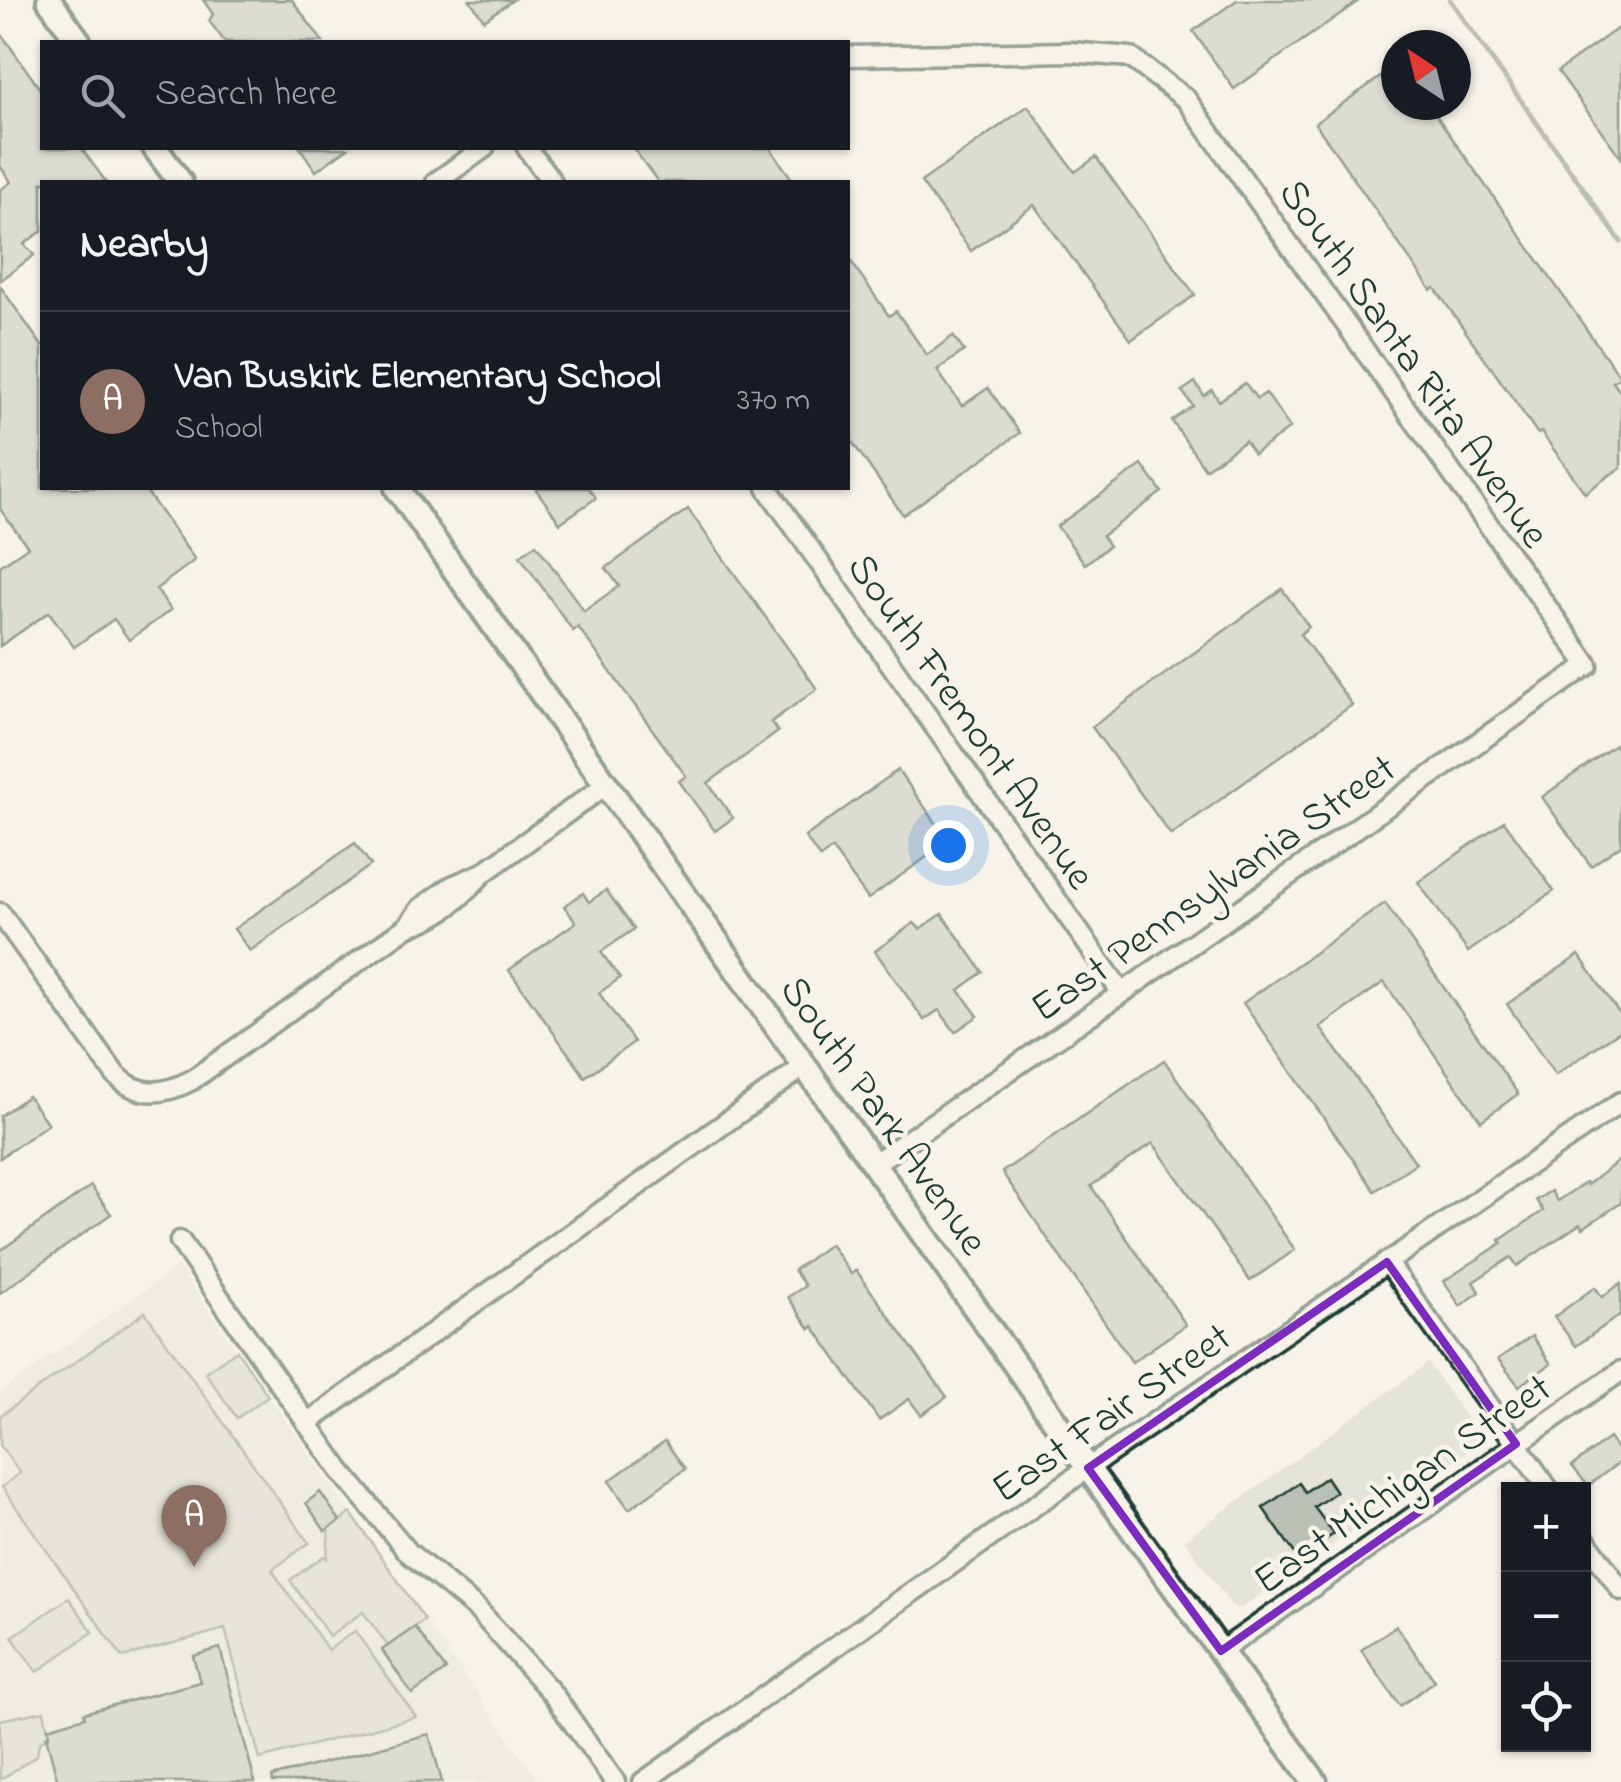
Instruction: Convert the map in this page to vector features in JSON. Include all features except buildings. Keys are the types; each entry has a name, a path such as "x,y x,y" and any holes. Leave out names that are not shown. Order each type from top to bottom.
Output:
{"main road":[{"path":"49,0 78,40"},
{"path":"156,150 179,180"},
{"name":"South Park Avenue","path":"398,490 1313,1781"}],"street":[{"name":"South Santa Rita Avenue","path":"850,56 1070,52 1130,58 1186,99 1588,666"},
{"path":"439,180 481,150"},
{"path":"528,150 551,180"},
{"name":"South Fremont Avenue","path":"768,490 1122,993"},
{"name":"East Pennsylvania Street","path":"875,1162 1588,666"},
{"path":"0,913 124,1084 150,1093 177,1088 408,926 430,901 483,873 607,784"},
{"path":"307,1422 806,1065"},
{"name":"East Fair Street","path":"643,1782 1088,1468 1621,1102"},
{"path":"180,1241 340,1470 409,1553 478,1610 552,1693 615,1782"},
{"path":"1387,1262 1543,1482"},
{"name":"East Michigan Street","path":"1221,1650 1621,1371"},
{"path":"1591,1548 1621,1590"}],"highlighted area":[{"path":"1387,1262 1516,1444 1221,1651 1088,1468"}],"shaded area":[{"path":"178,1267 539,1782 0,1782 0,1392"},
{"path":"145,1312 309,1543 272,1570 328,1650 355,1631 416,1717 260,1759 225,1629 122,1657 2,1487 20,1473 0,1445 0,1416"},
{"path":"237,1350 268,1396 237,1418 205,1372"},
{"path":"1428,1363 1483,1441 1240,1609 1233,1607 1184,1540"},
{"path":"351,1513 425,1620 388,1646 363,1612 329,1636 290,1580 324,1556 327,1559 329,1528"},
{"path":"69,1598 93,1632 37,1672 12,1637"},
{"path":"44,1711 49,1736 39,1743 37,1755 0,1780 0,1720"}],"waterway":[{"path":"1450,0 1621,242"}],"place":[{"name":"Van Buskirk Elementary School","path":"194,1567"}]}
